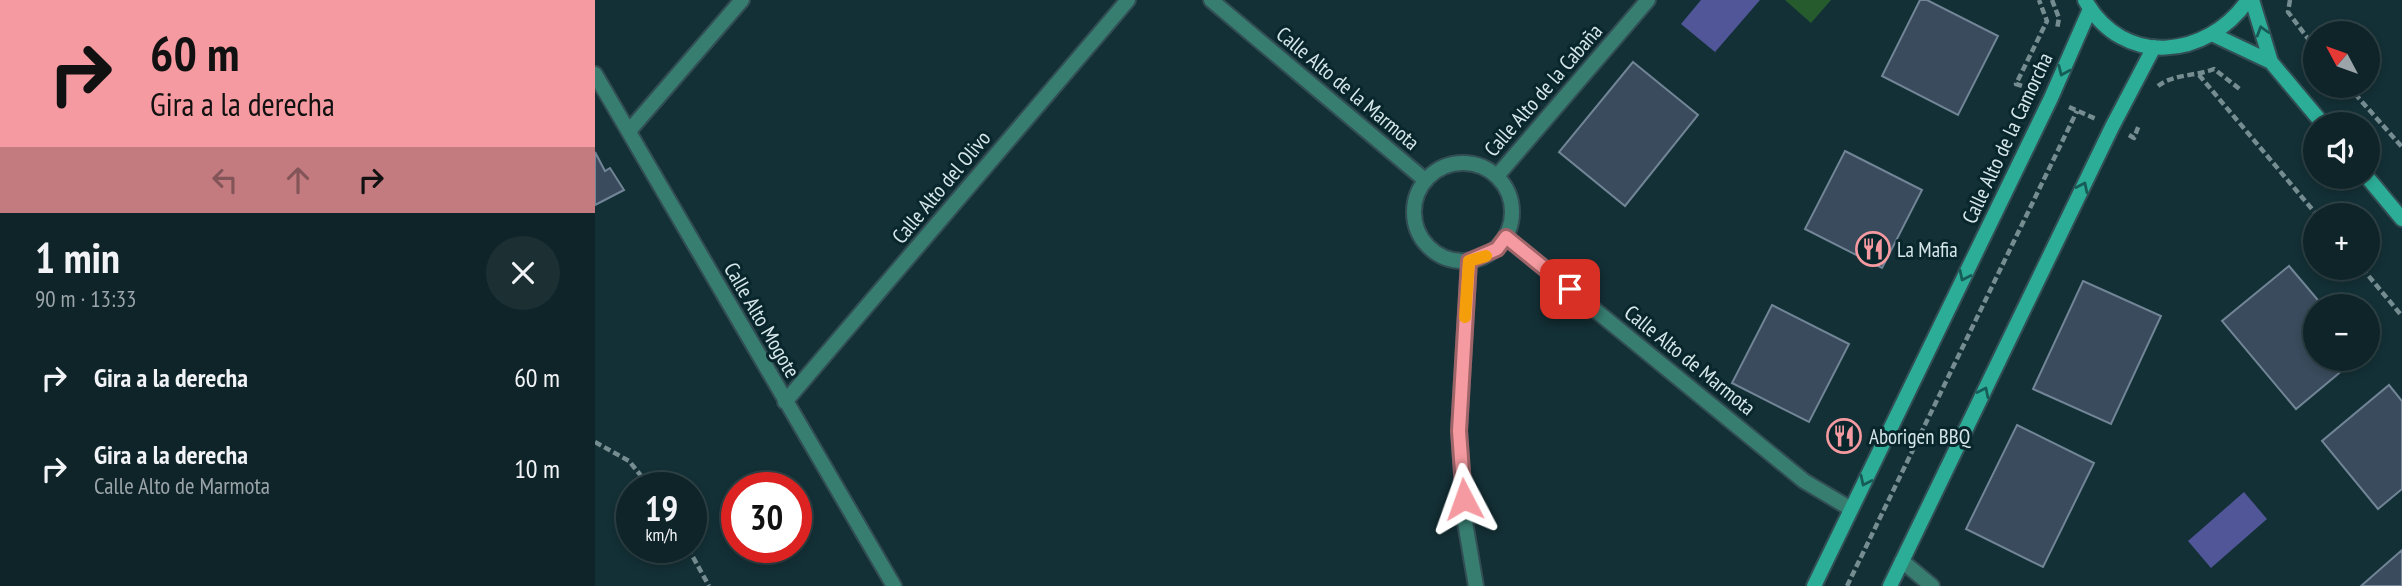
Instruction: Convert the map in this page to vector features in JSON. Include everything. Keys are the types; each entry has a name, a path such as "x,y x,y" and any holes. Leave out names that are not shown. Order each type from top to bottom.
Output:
{"street":[{"path":"629,131 742,0"},
{"name":"Calle Alto del Olivo","path":"785,402 1128,0"},
{"name":"Calle Alto de la Marmota","path":"1210,0 1425,180"},
{"name":"Calle Alto de la Cabaña","path":"1497,176 1648,0"},
{"path":"2088,4 2107,28 2130,41 2154,47 2185,46 2214,35 2235,18 2250,0"},
{"path":"2250,0 2271,62 2313,112"},
{"name":"Calle Alto de la Camorcha","path":"1814,586 2051,98 2088,4"},
{"path":"2214,35 2271,62"},
{"path":"1891,586 2112,127 2154,47"},
{"name":"Calle Alto Mogote","path":"595,74 894,586"},
{"path":"1468,163 1484,167 1497,176 1506,186 1513,212 1506,237 1497,249 1469,261 1443,258 1423,241 1414,218 1414,204 1425,180 1437,170 1452,164 1468,163"},
{"path":"2377,189 2402,219"},
{"name":"Calle Alto de Marmota","path":"1506,237 1804,481 1851,509"},
{"path":"1469,261 1459,431 1465,522 1476,586"},
{"path":"1902,561 1932,586"}],"path":[{"path":"2039,0 2046,21 2016,83 2029,88 2041,66"},
{"path":"2052,0 2059,18 2055,36"},
{"path":"2290,0 2288,12 2303,32"},
{"path":"2241,90 2214,69 2199,75 2308,203"},
{"path":"2358,98 2402,148"},
{"path":"1847,586 2077,110"},
{"path":"2372,280 2402,316"},
{"path":"595,442 629,461 638,472"},
{"path":"696,563 709,586"}],"green space":[{"path":"1785,0 1831,0 1811,23"}],"water":[{"path":"1701,0 1760,0 1715,52 1681,24"},
{"path":"2244,492 2267,519 2211,568 2188,541"}],"building":[{"path":"1920,0 1927,0 1998,36 1958,115 1882,76"},
{"path":"1633,62 1698,115 1625,206 1559,152"},
{"path":"1845,151 1922,190 1882,268 1805,229"},
{"path":"595,152 605,171 610,168 624,190 595,205"},
{"path":"2289,266 2313,294 2303,294 2303,371 2342,371 2296,409 2222,321"},
{"path":"2083,281 2161,316 2111,424 2033,389"},
{"path":"1772,305 1849,344 1809,422 1732,383"},
{"path":"2389,385 2402,401 2402,489 2378,509 2322,441"},
{"path":"2017,425 2094,463 2043,567 1966,529"},
{"path":"2402,550 2402,586 2361,586"}],"slow traffic":[{"path":"1465,317 1469,261 1486,256"}],"place":[{"name":"La Mafia","path":"1873,249"},
{"name":"Aborigen BBQ","path":"1844,436"}],"route":[{"path":"1464,499 1459,431 1469,261 1497,249 1506,237 1570,289"}]}
